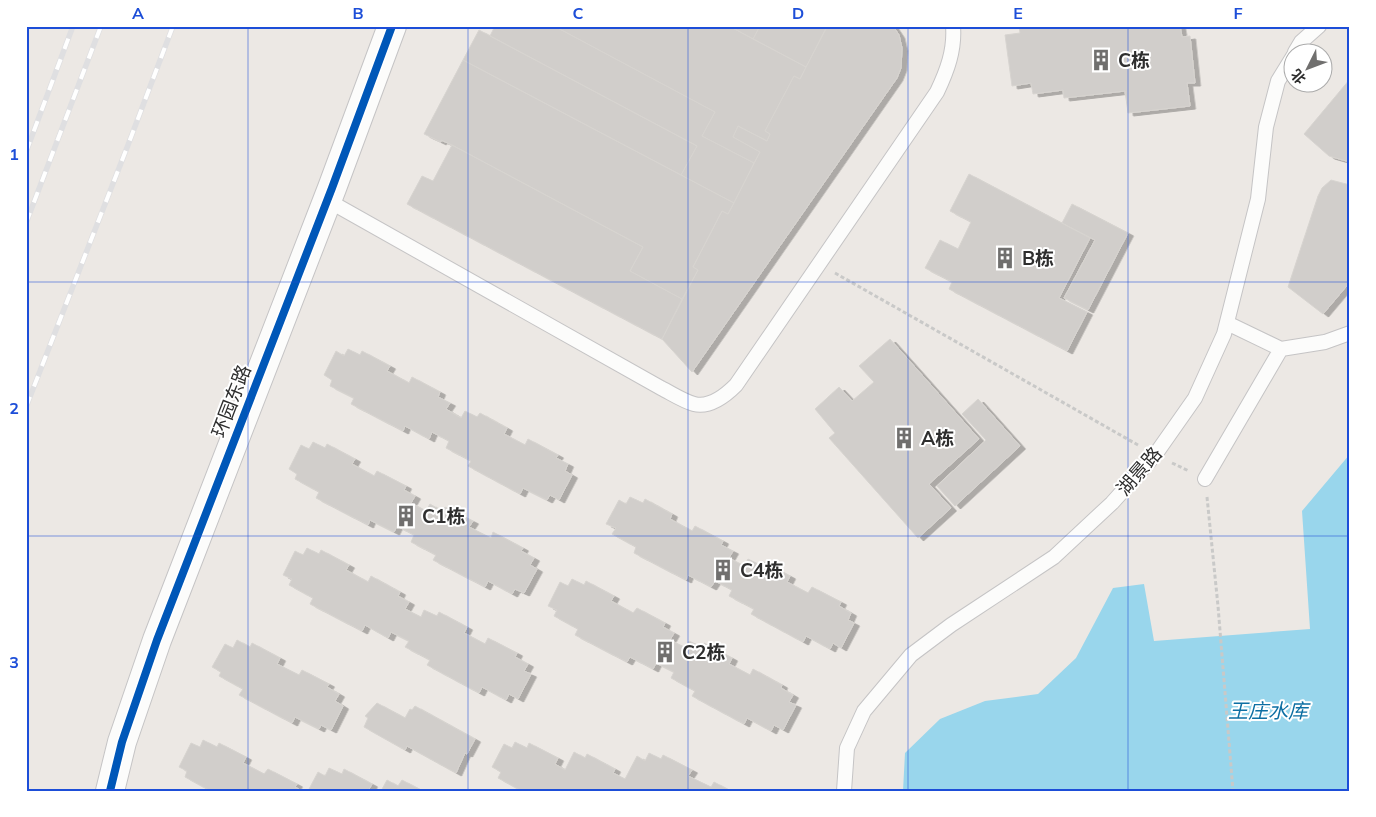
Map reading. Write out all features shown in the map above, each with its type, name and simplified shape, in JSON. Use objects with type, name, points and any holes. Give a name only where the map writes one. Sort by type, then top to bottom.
[{"type":"street","name":"环园东路","points":[[110,791],[122,742],[157,640],[392,26]]},
{"type":"lane","points":[[327,200],[661,388],[694,404],[718,400],[736,385],[937,92],[950,62],[953,46],[953,26]]},
{"type":"lane","name":"湖景路","points":[[1301,42],[1319,26]]},
{"type":"lane","name":"湖景路","points":[[844,791],[847,748],[864,711],[911,655],[951,625],[1054,557],[1112,503],[1155,455],[1195,398],[1224,334],[1227,323],[1258,199],[1266,127],[1278,81],[1284,71]]},
{"type":"lane","points":[[1227,323],[1281,349],[1325,342],[1350,333]]},
{"type":"lane","points":[[1205,479],[1281,349]]},
{"type":"path","points":[[818,264],[853,282],[1155,455],[1205,479],[1218,606],[1232,791]]},
{"type":"water","name":"王庄水库","points":[[1350,454],[1350,791],[903,791],[905,753],[940,719],[985,701],[1038,694],[1076,658],[1113,588],[1144,584],[1154,641],[1310,629],[1302,511]]},
{"type":"building","points":[[495,26],[554,26],[715,112],[702,136],[754,163],[734,203],[681,175],[697,146],[490,36]]},
{"type":"building","points":[[554,26],[729,26],[806,67],[800,79],[794,76],[765,131],[770,134],[767,141],[738,126],[733,137],[760,152],[754,163],[702,136],[715,112]]},
{"type":"building","points":[[729,26],[760,26],[753,39]]},
{"type":"building","points":[[760,26],[822,26],[826,29],[806,67],[753,39]]},
{"type":"building","points":[[827,26],[893,26],[899,35],[902,48],[901,68],[897,78],[692,372],[662,339],[698,270],[693,267],[722,211],[728,214],[760,152],[733,137],[738,126],[767,141],[770,134],[765,131],[794,76],[800,79]]},
{"type":"building","name":"C栋","points":[[1019,26],[1180,26],[1182,37],[1190,36],[1195,83],[1187,83],[1190,106],[1128,113],[1125,91],[1064,98],[1063,90],[1033,94],[1031,83],[1012,86],[1005,35],[1020,33]]},
{"type":"building","points":[[479,30],[697,146],[681,175],[463,60]]},
{"type":"building","points":[[463,60],[734,203],[728,214],[722,211],[693,267],[698,270],[682,299],[630,271],[643,247],[452,145],[424,134]]},
{"type":"building","points":[[1350,79],[1350,162],[1329,156],[1304,134]]},
{"type":"building","points":[[452,145],[643,247],[630,271],[682,299],[662,339],[407,204],[422,176],[433,181]]},
{"type":"building","name":"B栋","points":[[969,174],[1090,238],[1059,298],[1087,312],[1067,351],[949,289],[952,282],[925,268],[940,240],[958,249],[971,222],[950,211]]},
{"type":"building","points":[[1331,180],[1350,185],[1350,282],[1323,314],[1288,287],[1318,196],[1322,188]]},
{"type":"building","points":[[1072,204],[1128,233],[1088,310],[1064,298],[1095,240],[1062,223]]},
{"type":"building","name":"A栋","points":[[890,339],[979,439],[929,484],[951,508],[918,538],[829,438],[835,433],[815,409],[839,387],[852,401],[874,382],[859,366]]},
{"type":"building","points":[[348,349],[360,355],[362,351],[390,366],[387,371],[409,383],[412,377],[440,392],[438,397],[450,403],[446,409],[461,418],[465,411],[477,417],[480,413],[507,428],[504,434],[525,445],[528,439],[558,455],[556,458],[568,464],[565,471],[572,475],[559,500],[550,495],[547,500],[523,488],[520,494],[468,466],[471,461],[446,448],[449,441],[432,432],[429,439],[405,426],[403,431],[351,404],[354,398],[330,386],[332,380],[324,375],[336,351],[344,356]]},
{"type":"building","points":[[978,399],[1020,446],[955,506],[937,486],[986,440],[962,414]]},
{"type":"building","name":"C1栋","points":[[313,442],[325,448],[327,444],[355,459],[352,464],[374,476],[377,471],[406,486],[404,490],[415,496],[411,503],[426,511],[430,504],[442,511],[445,507],[473,521],[469,527],[491,538],[493,532],[523,548],[521,551],[534,558],[530,565],[537,569],[524,593],[515,589],[512,594],[488,581],[485,587],[433,560],[436,555],[411,542],[414,535],[397,526],[394,532],[370,520],[368,525],[316,498],[319,492],[295,479],[297,474],[289,469],[301,445],[309,449]]},
{"type":"building","name":"C4栋","points":[[630,497],[643,503],[645,499],[672,514],[670,519],[692,531],[695,526],[723,541],[721,545],[733,551],[729,558],[744,566],[748,559],[760,565],[762,561],[790,576],[787,582],[808,593],[812,587],[841,602],[839,606],[851,613],[848,620],[854,623],[841,648],[833,643],[830,649],[806,636],[803,642],[751,614],[754,609],[729,596],[732,590],[715,581],[711,587],[688,575],[686,580],[634,553],[636,547],[612,534],[616,528],[606,524],[619,500],[626,504]]},
{"type":"building","points":[[307,548],[319,554],[321,550],[349,565],[346,570],[368,582],[371,576],[400,592],[398,596],[409,602],[405,609],[421,617],[424,610],[437,616],[439,612],[467,627],[464,633],[485,644],[488,638],[517,653],[515,657],[528,664],[524,671],[531,674],[518,699],[509,694],[506,700],[482,687],[479,693],[427,665],[430,660],[405,647],[409,641],[391,632],[388,638],[365,625],[362,631],[310,604],[313,598],[289,585],[292,579],[283,575],[295,551],[303,555]]},
{"type":"building","name":"C2栋","points":[[572,579],[584,585],[586,581],[614,596],[611,601],[633,613],[637,608],[665,623],[663,627],[674,633],[670,640],[686,648],[689,641],[702,647],[704,643],[732,658],[729,664],[750,675],[753,669],[782,685],[781,688],[793,695],[789,702],[796,705],[783,730],[774,725],[771,731],[747,718],[744,724],[692,696],[695,691],[671,678],[674,672],[656,663],[653,669],[630,657],[627,662],[575,635],[578,629],[554,616],[557,610],[548,606],[560,582],[568,586]]},
{"type":"building","points":[[237,640],[250,647],[252,643],[280,658],[277,664],[299,675],[302,670],[329,684],[327,687],[339,694],[335,701],[343,706],[331,730],[321,725],[319,729],[295,717],[292,723],[239,695],[243,689],[219,676],[221,672],[212,667],[225,644],[233,648]]},
{"type":"building","points":[[377,703],[405,718],[410,709],[412,710],[415,706],[475,739],[467,754],[465,753],[456,773],[407,746],[405,750],[364,727],[368,718],[365,716]]},
{"type":"building","points":[[203,740],[217,747],[219,743],[246,757],[243,763],[264,774],[268,769],[297,784],[295,787],[302,791],[209,791],[185,777],[187,771],[179,767],[191,743],[200,747]]},
{"type":"building","points":[[515,742],[527,748],[529,743],[558,758],[555,764],[565,770],[574,752],[585,758],[587,754],[615,769],[613,773],[625,779],[637,756],[645,761],[649,753],[661,759],[663,755],[692,770],[688,776],[711,787],[714,782],[731,791],[635,791],[632,789],[631,791],[522,791],[498,778],[501,772],[492,767],[504,744],[512,748]]},
{"type":"building","points":[[329,768],[342,774],[344,769],[372,784],[368,791],[308,791],[318,772],[325,776]]},
{"type":"building","points":[[387,780],[398,786],[402,780],[423,791],[381,791]]},
{"type":"railway","points":[[26,152],[73,26]]},
{"type":"railway","points":[[26,223],[101,26]]},
{"type":"railway","points":[[26,407],[173,26]]},
{"type":"cycle path","points":[[110,791],[122,742],[157,640],[332,188],[392,26]]},
{"type":"place","name":"C栋","points":[[1101,60]]},
{"type":"place","name":"B栋","points":[[1005,258]]},
{"type":"place","name":"A栋","points":[[904,438]]},
{"type":"place","name":"C1栋","points":[[406,516]]},
{"type":"place","name":"C4栋","points":[[723,570]]},
{"type":"place","name":"C2栋","points":[[665,652]]}]
